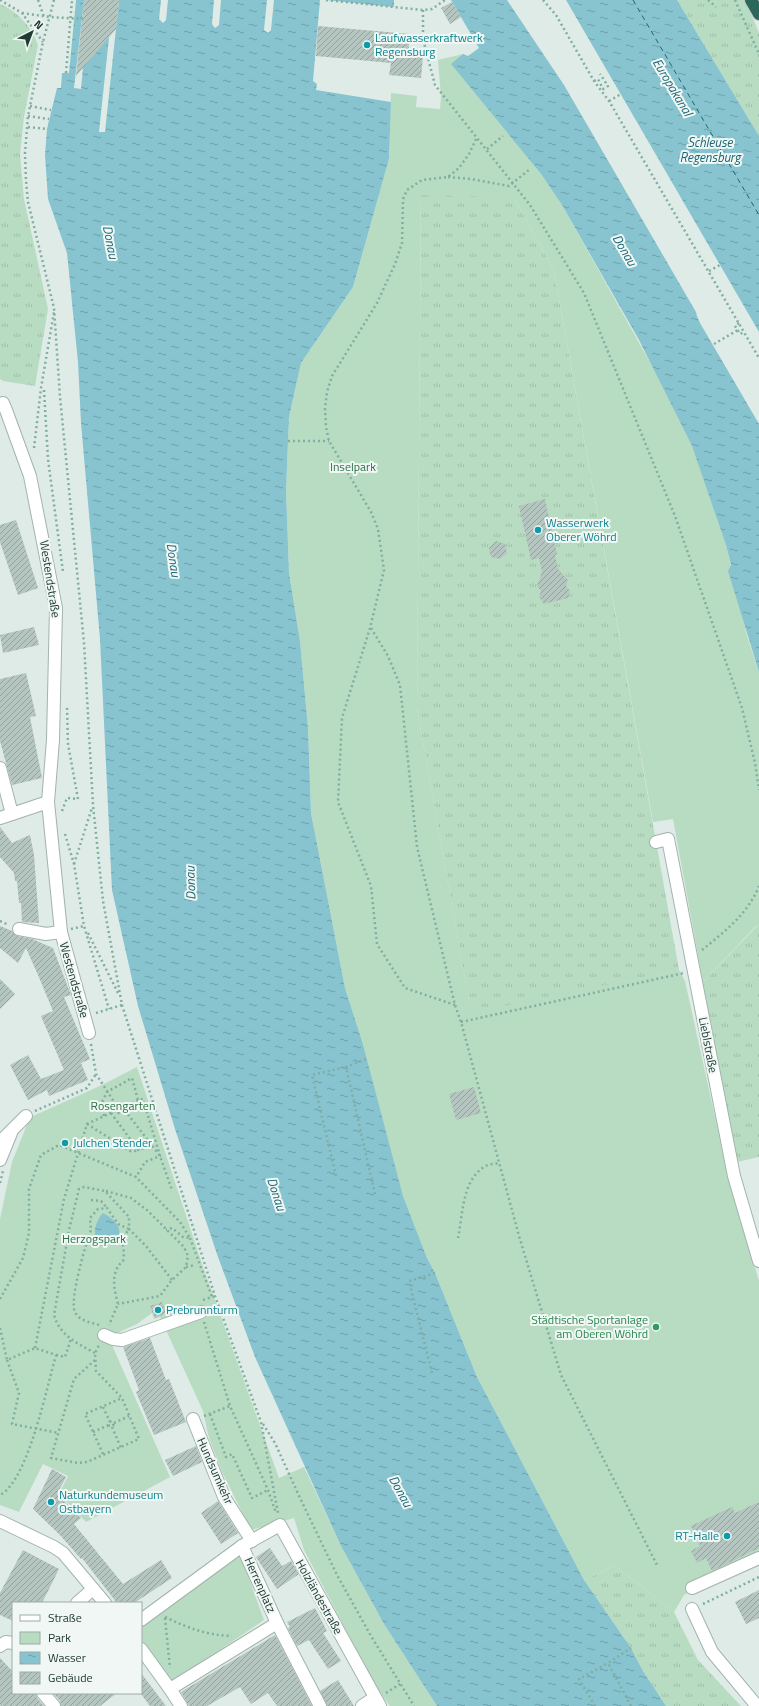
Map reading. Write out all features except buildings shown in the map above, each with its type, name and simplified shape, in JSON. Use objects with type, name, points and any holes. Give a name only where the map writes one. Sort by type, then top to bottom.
[{"type":"highway","points":[[751,0],[759,14]]},
{"type":"street","name":"Westendstraße","points":[[3,407],[30,476],[56,608],[54,726],[48,802],[61,932],[89,1033]]},
{"type":"street","points":[[0,768],[12,814]]},
{"type":"street","points":[[0,818],[48,802]]},
{"type":"street","name":"Lieblstraße","points":[[656,842],[668,839],[734,1176],[759,1261]]},
{"type":"street","points":[[19,929],[46,934],[61,932]]},
{"type":"street","points":[[0,1142],[26,1116]]},
{"type":"street","points":[[0,1160],[12,1129]]},
{"type":"street","points":[[102,1330],[113,1340],[122,1340],[201,1312]]},
{"type":"street","name":"Hundsumkehr","points":[[193,1419],[224,1497],[247,1544]]},
{"type":"street","points":[[0,1521],[54,1547],[63,1553],[104,1602]]},
{"type":"street","points":[[247,1544],[280,1525]]},
{"type":"street","name":"Holzländestraße","points":[[280,1525],[379,1700]]},
{"type":"street","name":"Herrenplatz","points":[[142,1620],[161,1613],[247,1544],[276,1623],[170,1689]]},
{"type":"street","points":[[692,1588],[759,1558]]},
{"type":"street","points":[[78,1602],[93,1589]]},
{"type":"street","points":[[692,1609],[712,1652],[757,1706]]},
{"type":"street","points":[[276,1623],[320,1706]]},
{"type":"street","points":[[0,1646],[6,1642],[12,1643]]},
{"type":"street","points":[[142,1650],[181,1706]]},
{"type":"street","points":[[44,1694],[54,1706]]},
{"type":"street","points":[[362,1706],[379,1700]]},
{"type":"path","points":[[0,0],[22,13],[50,18],[84,19]]},
{"type":"path","points":[[38,0],[44,17]]},
{"type":"path","points":[[54,0],[43,42],[28,116],[25,153],[28,202],[54,308],[60,397],[84,643],[93,805],[103,901],[122,1005],[213,1296]]},
{"type":"path","points":[[66,73],[72,0]]},
{"type":"path","points":[[326,0],[423,10],[432,8],[445,0]]},
{"type":"path","points":[[543,0],[556,15],[594,81],[609,101],[759,358]]},
{"type":"path","points":[[708,0],[716,7]]},
{"type":"path","points":[[735,0],[759,54]]},
{"type":"path","points":[[423,10],[423,39],[435,85],[514,182],[530,204],[584,293],[676,516],[742,708],[755,763],[759,790]]},
{"type":"path","points":[[22,13],[43,42]]},
{"type":"path","points":[[594,81],[598,79],[604,89],[608,86],[600,74]]},
{"type":"path","points":[[609,101],[620,94]]},
{"type":"path","points":[[30,106],[51,110]]},
{"type":"path","points":[[28,116],[49,119]]},
{"type":"path","points":[[28,127],[47,129]]},
{"type":"path","points":[[487,149],[503,136]]},
{"type":"path","points":[[448,177],[459,168],[469,154],[477,137]]},
{"type":"path","points":[[455,1005],[405,988],[377,944],[371,886],[338,802],[342,718],[370,628],[384,570],[378,530],[371,512],[330,441],[326,427],[325,409],[327,392],[332,376],[377,303],[395,264],[402,243],[403,199],[407,190],[422,180],[448,177],[471,179],[509,186],[530,168]]},
{"type":"path","points":[[709,271],[720,265]]},
{"type":"path","points":[[33,454],[41,388],[54,308]]},
{"type":"path","points":[[739,323],[735,326],[740,334],[744,332]]},
{"type":"path","points":[[714,344],[738,330]]},
{"type":"path","points":[[288,441],[330,441]]},
{"type":"path","points":[[370,628],[388,656],[400,685],[417,847],[455,1005],[461,1022],[519,1236],[561,1374],[657,1566]]},
{"type":"path","points":[[74,864],[93,805]]},
{"type":"path","points":[[63,828],[74,864],[84,926],[110,1009],[122,1005]]},
{"type":"path","points":[[461,1022],[693,965],[746,909],[759,886]]},
{"type":"path","points":[[84,926],[120,996]]},
{"type":"path","name":"Westendstraße","points":[[89,1033],[96,1074]]},
{"type":"path","points":[[336,1176],[312,1075],[346,1067],[366,1060]]},
{"type":"path","points":[[346,1067],[375,1194]]},
{"type":"path","points":[[26,1116],[42,1106],[87,1088],[96,1074],[120,1113],[124,1110],[123,1108]]},
{"type":"path","points":[[104,1116],[101,1104],[107,1092],[132,1078],[138,1100]]},
{"type":"path","points":[[35,1348],[64,1199],[87,1124],[143,1099],[172,1190]]},
{"type":"path","points":[[123,1108],[160,1156]]},
{"type":"path","points":[[111,1113],[139,1151]]},
{"type":"path","points":[[87,1124],[130,1151],[139,1151],[150,1143]]},
{"type":"path","points":[[0,1299],[23,1258],[29,1233],[29,1189],[41,1155],[59,1145],[136,1177],[180,1222],[190,1238],[261,1422],[280,1525]]},
{"type":"path","points":[[136,1177],[145,1162],[160,1156]]},
{"type":"path","points":[[458,1238],[467,1189],[475,1175],[485,1166],[499,1162]]},
{"type":"path","points":[[95,1360],[74,1379],[51,1458],[78,1463],[87,1462],[103,1454],[121,1448],[138,1439],[122,1398],[96,1371],[95,1353],[71,1339],[57,1326],[54,1315],[79,1189],[84,1187],[130,1198],[148,1211],[184,1247],[188,1256],[186,1267]]},
{"type":"path","points":[[105,1191],[129,1217],[129,1229],[122,1239],[124,1261],[117,1266],[115,1274],[114,1288],[118,1304],[160,1296],[172,1280],[186,1267],[196,1265]]},
{"type":"path","points":[[91,1200],[101,1201],[118,1224],[129,1229],[146,1246],[172,1280]]},
{"type":"path","points":[[102,1330],[80,1319],[74,1311],[74,1296],[91,1230],[90,1218],[98,1209],[107,1208]]},
{"type":"path","points":[[166,1230],[172,1228],[183,1237],[190,1238]]},
{"type":"path","points":[[432,1373],[409,1281],[435,1273]]},
{"type":"path","points":[[213,1296],[198,1302],[230,1406],[268,1490],[280,1525]]},
{"type":"path","points":[[0,1328],[7,1360],[18,1393],[12,1424],[59,1433]]},
{"type":"path","points":[[7,1360],[35,1348],[65,1357],[71,1339]]},
{"type":"path","points":[[0,1495],[19,1474],[36,1428],[56,1355]]},
{"type":"path","points":[[103,1454],[85,1414],[122,1398]]},
{"type":"path","points":[[193,1419],[230,1406]]},
{"type":"path","points":[[93,1432],[109,1425],[110,1422],[103,1407]]},
{"type":"path","points":[[210,1414],[226,1457],[232,1454],[252,1498],[268,1490]]},
{"type":"path","points":[[112,1427],[114,1423],[129,1416]]},
{"type":"path","points":[[110,1422],[114,1423]]},
{"type":"path","points":[[261,1422],[275,1443],[337,1575],[370,1636],[414,1706]]},
{"type":"path","points":[[109,1425],[112,1427],[121,1448]]},
{"type":"path","points":[[692,1609],[759,1577]]},
{"type":"path","points":[[161,1613],[189,1629],[213,1635],[242,1636],[246,1642]]},
{"type":"path","points":[[161,1613],[170,1668],[166,1675],[162,1677]]},
{"type":"path","points":[[595,1706],[580,1679],[631,1648]]},
{"type":"path","points":[[608,1663],[631,1706]]},
{"type":"path","points":[[379,1700],[400,1684]]},
{"type":"green space","points":[[677,0],[744,0],[747,4],[759,33],[759,136]]},
{"type":"green space","points":[[0,4],[18,15],[23,20],[32,32],[38,45],[24,117],[20,154],[24,199],[48,309],[35,386],[3,381],[0,379]]},
{"type":"green space","name":"Inselpark","points":[[463,54],[452,65],[541,174],[562,205],[656,373],[692,446],[726,545],[747,636],[759,672],[759,925],[756,926],[703,982],[673,819],[653,822],[554,271],[514,197],[421,195],[417,708],[471,1013],[679,970],[685,981],[729,1180],[759,1281],[759,1560],[684,1595],[674,1612],[615,1566],[584,1580],[477,1377],[435,1273],[427,1258],[403,1196],[387,1148],[362,1041],[345,988],[311,813],[308,728],[300,641],[289,573],[286,491],[289,417],[301,363],[353,287],[389,159],[391,93],[417,96],[416,107],[440,109],[441,97],[438,60]]},
{"type":"green space","points":[[421,194],[514,197],[554,271],[679,970],[471,1014],[417,708]]},
{"type":"green space","points":[[759,925],[759,1157],[737,1162],[703,982]]},
{"type":"green space","name":"Herzogspark","points":[[137,1067],[204,1270],[279,1478],[304,1467],[341,1546],[384,1624],[437,1706],[390,1706],[376,1687],[304,1550],[294,1518],[251,1530],[222,1472],[209,1438],[203,1411],[160,1317],[154,1319],[152,1313],[137,1324],[115,1334],[112,1345],[170,1477],[86,1522],[59,1494],[68,1476],[43,1464],[19,1512],[0,1505],[0,1219],[12,1162],[28,1122],[33,1116],[102,1085]]},
{"type":"green space","points":[[240,1554],[264,1620],[171,1683],[142,1641],[142,1625]]},
{"type":"green space","points":[[615,1566],[674,1612],[698,1660],[741,1706],[666,1706],[643,1671],[631,1648],[584,1580]]},
{"type":"water","name":"Donau","points":[[76,0],[84,0],[74,88],[81,89],[83,67],[113,0],[99,132],[105,132],[119,0],[161,0],[159,19],[163,23],[166,20],[168,0],[214,0],[212,24],[215,28],[219,25],[221,0],[267,0],[264,30],[268,33],[271,30],[274,0],[320,0],[313,81],[317,84],[316,90],[391,102],[389,159],[353,287],[301,363],[289,417],[286,491],[289,573],[300,641],[308,728],[311,813],[345,988],[362,1041],[403,1196],[427,1258],[435,1273],[477,1377],[584,1580],[631,1648],[643,1671],[666,1706],[437,1706],[384,1624],[341,1546],[255,1357],[218,1257],[175,1129],[138,1006],[112,890],[100,639],[81,423],[78,362],[67,253],[48,199],[45,155],[47,129],[57,88],[61,88],[62,73],[69,73]]},
{"type":"water","points":[[326,0],[394,0],[394,7]]},
{"type":"water","name":"Donau","points":[[451,0],[507,0],[564,85],[696,312],[700,323],[759,424],[759,672],[728,571],[731,565],[726,545],[692,446],[639,340],[562,205],[541,174],[451,64],[463,54],[468,56],[479,48]]},
{"type":"water","name":"Schleuse Regensburg","points":[[566,0],[677,0],[759,136],[759,332]]},
{"type":"water","points":[[103,1213],[118,1226],[119,1237],[114,1242],[100,1246],[97,1242],[95,1229],[98,1220]]},
{"type":"ferry route","points":[[633,0],[759,215]]},
{"type":"place","name":"Laufwasserkraftwerk Regensburg","points":[[367,45]]},
{"type":"place","name":"Wasserwerk Oberer Wöhrd","points":[[538,530]]},
{"type":"place","name":"Julchen Stender","points":[[65,1143]]},
{"type":"place","name":"Prebrunnturm","points":[[158,1310]]},
{"type":"place","name":"Städtische Sportanlage am Oberen Wöhrd","points":[[656,1327]]},
{"type":"place","name":"Naturkundemuseum Ostbayern","points":[[51,1502]]},
{"type":"place","name":"RT-Halle","points":[[727,1536]]},
{"type":"water label","name":"Europakanal","points":[[673,87]]},
{"type":"park label","name":"Rosengarten","points":[[123,1106]]}]
